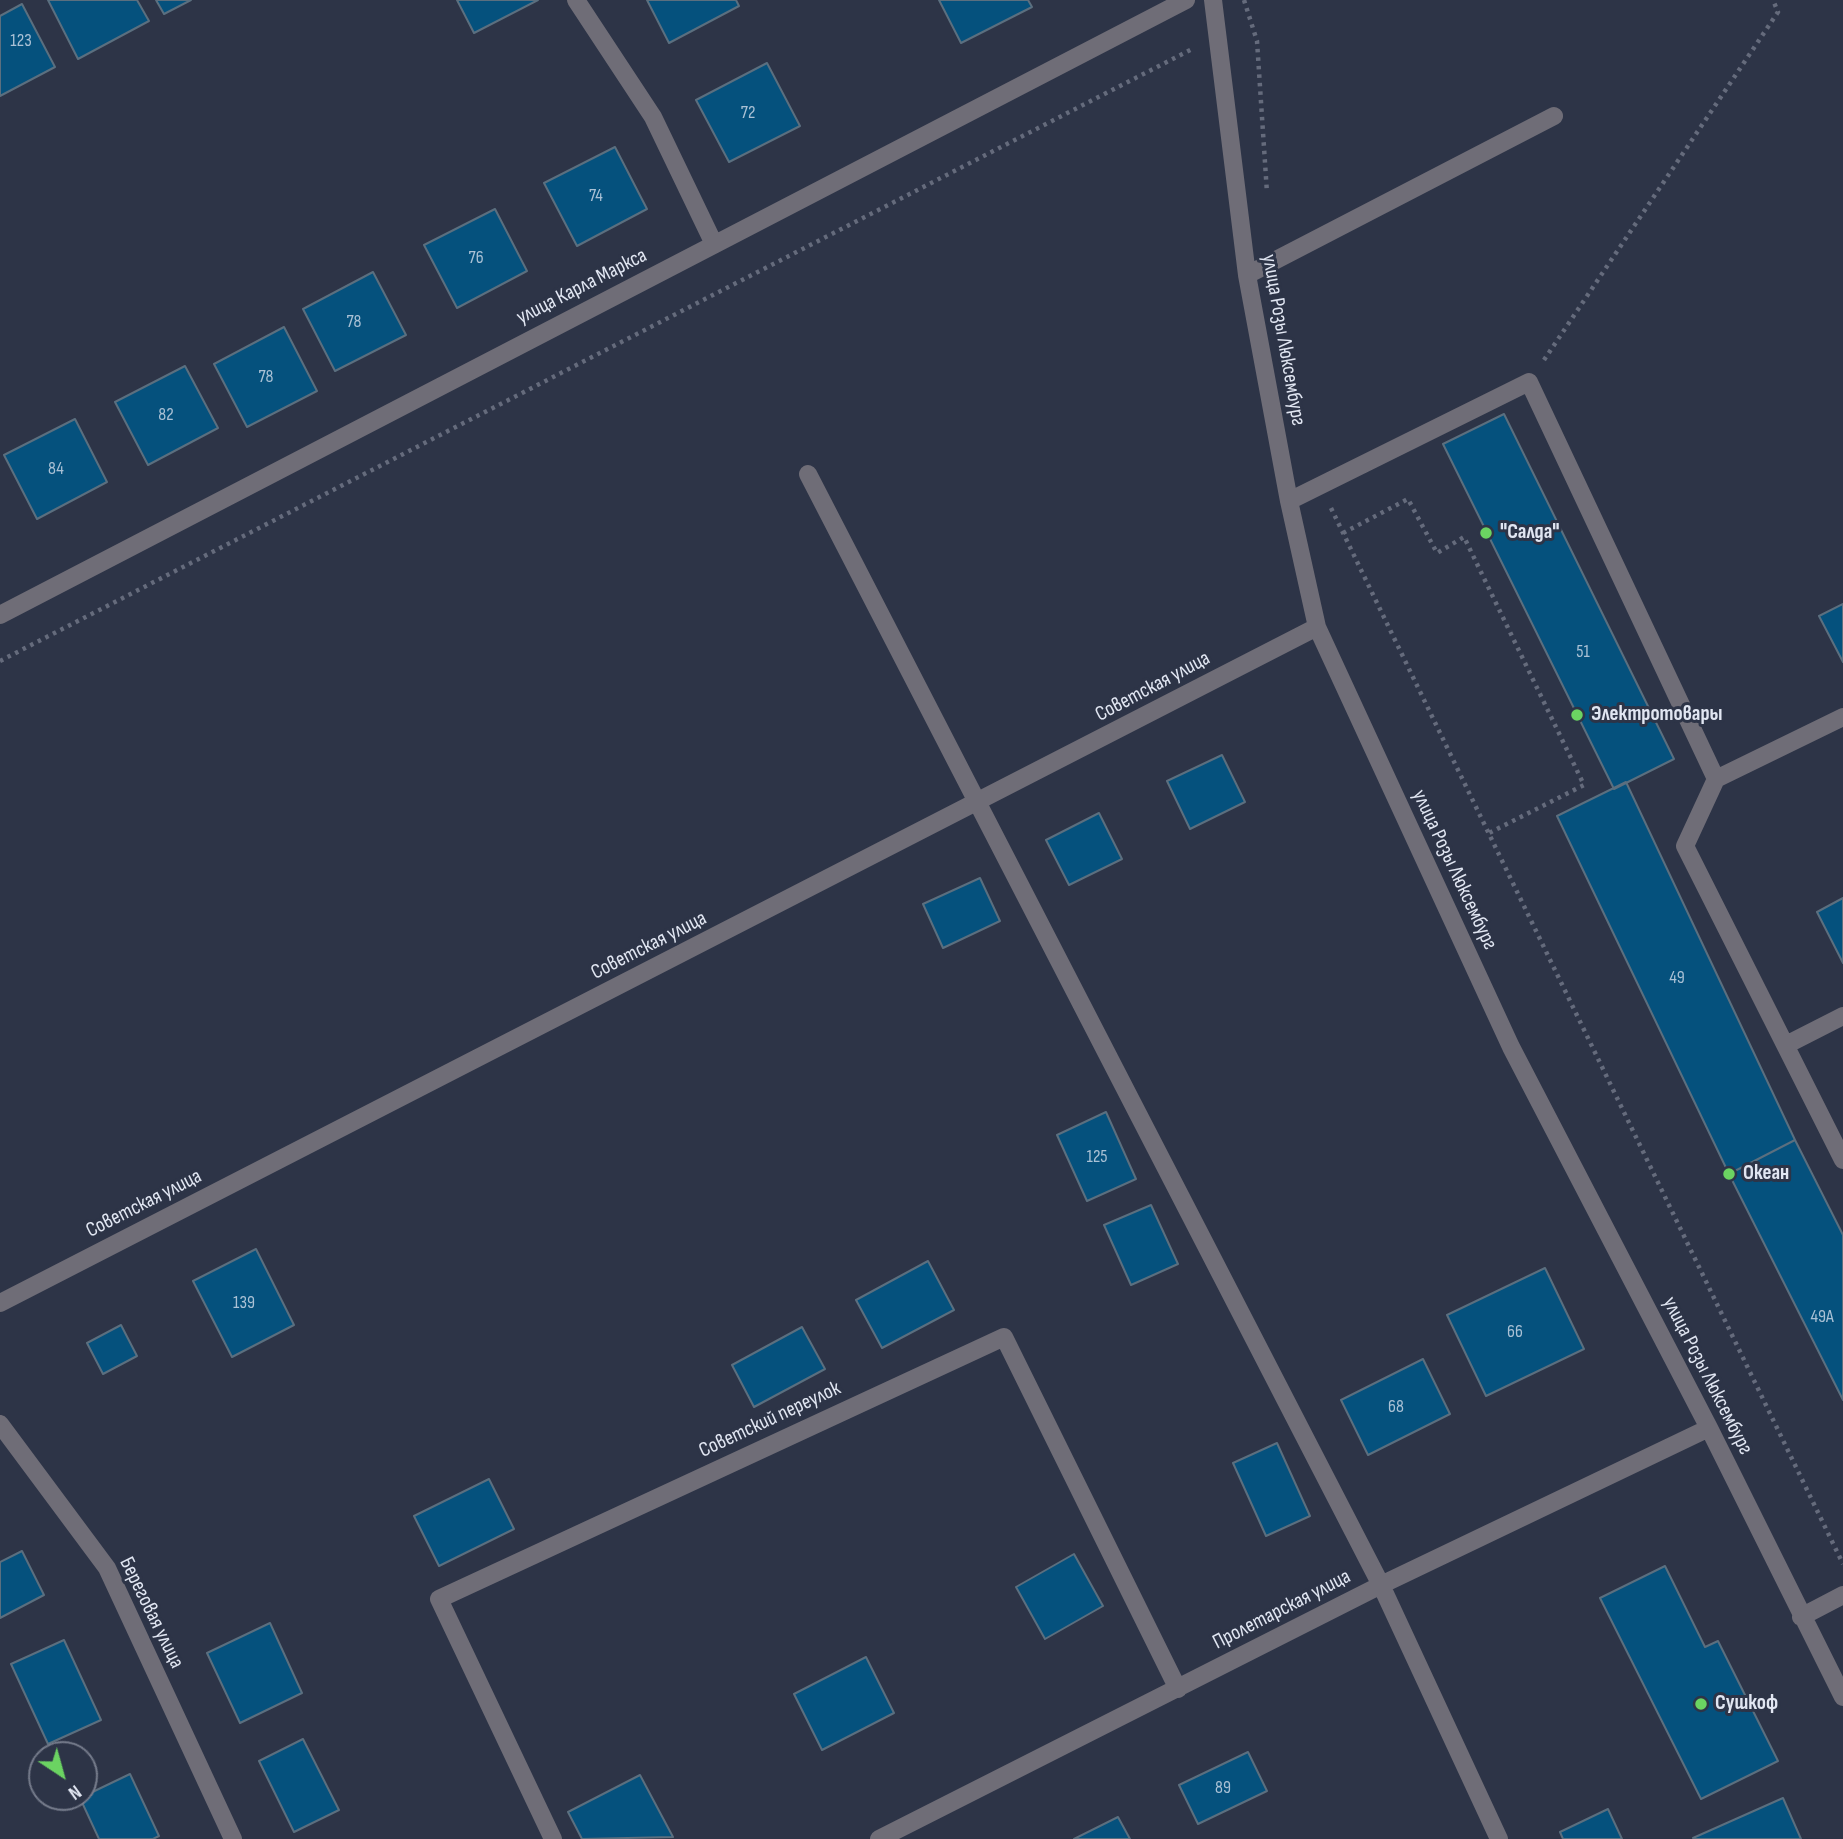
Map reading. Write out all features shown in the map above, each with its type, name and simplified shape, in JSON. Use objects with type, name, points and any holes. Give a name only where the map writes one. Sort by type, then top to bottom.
[{"type":"street","points":[[576,0],[653,117],[714,244]]},
{"type":"street","name":"улица Карла Маркса","points":[[0,615],[1186,0]]},
{"type":"street","name":"улица Розы Люксембург","points":[[1213,0],[1247,275],[1289,501],[1318,627],[1511,1047],[1709,1428],[1843,1697]]},
{"type":"street","points":[[1247,275],[1554,116]]},
{"type":"street","points":[[1289,501],[1529,382],[1716,779]]},
{"type":"street","points":[[808,474],[1381,1585],[1499,1839]]},
{"type":"street","name":"Советская улица","points":[[0,1304],[980,803],[1318,627]]},
{"type":"street","points":[[1843,717],[1716,779],[1685,846],[1843,1160]]},
{"type":"street","points":[[1786,1045],[1843,1016]]},
{"type":"street","name":"Советский переулок","points":[[553,1839],[439,1599],[1004,1336],[1178,1689]]},
{"type":"street","name":"Береговая улица","points":[[0,1424],[107,1568],[233,1839]]},
{"type":"street","name":"Пролетарская улица","points":[[879,1839],[1381,1585],[1709,1428]]},
{"type":"street","points":[[1801,1617],[1843,1595]]},
{"type":"path","points":[[1529,382],[1778,12],[1773,0]]},
{"type":"path","points":[[0,661],[1173,56],[1220,42],[1257,41]]},
{"type":"path","points":[[1320,486],[1843,1564]]},
{"type":"path","points":[[1343,533],[1408,499],[1437,553],[1464,537],[1470,549],[1584,785],[1489,833]]},
{"type":"building","points":[[48,0],[137,0],[149,21],[78,59]]},
{"type":"building","points":[[156,0],[191,0],[164,14]]},
{"type":"building","points":[[457,0],[538,0],[474,33]]},
{"type":"building","points":[[647,0],[736,0],[739,6],[669,43]]},
{"type":"building","points":[[939,0],[1028,0],[1032,7],[961,43]]},
{"type":"building","points":[[22,4],[55,67],[0,96],[0,16]]},
{"type":"building","points":[[767,63],[800,126],[729,162],[696,100]]},
{"type":"building","points":[[615,147],[647,209],[577,246],[544,183]]},
{"type":"building","points":[[495,209],[527,271],[457,308],[424,245]]},
{"type":"building","points":[[373,272],[406,335],[335,371],[303,309]]},
{"type":"building","points":[[284,327],[317,391],[247,427],[214,364]]},
{"type":"building","points":[[185,366],[218,428],[148,465],[115,402]]},
{"type":"building","points":[[1504,414],[1674,759],[1614,789],[1443,444]]},
{"type":"building","points":[[75,419],[107,482],[37,519],[4,455]]},
{"type":"building","points":[[1843,604],[1843,662],[1819,616]]},
{"type":"building","points":[[1222,755],[1245,802],[1190,829],[1167,781]]},
{"type":"building","points":[[1626,782],[1795,1140],[1729,1174],[1557,816]]},
{"type":"building","points":[[1099,813],[1122,859],[1069,885],[1046,840]]},
{"type":"building","points":[[980,878],[1000,921],[943,948],[923,904]]},
{"type":"building","points":[[1843,898],[1843,963],[1817,912]]},
{"type":"building","points":[[1106,1112],[1136,1179],[1087,1201],[1057,1135]]},
{"type":"building","points":[[1795,1140],[1843,1235],[1843,1400],[1729,1174]]},
{"type":"building","points":[[1151,1205],[1178,1264],[1131,1285],[1104,1225]]},
{"type":"building","points":[[256,1249],[294,1325],[232,1357],[193,1281]]},
{"type":"building","points":[[928,1261],[954,1310],[882,1348],[856,1300]]},
{"type":"building","points":[[1545,1268],[1584,1349],[1486,1396],[1447,1315]]},
{"type":"building","points":[[121,1325],[137,1356],[103,1374],[87,1343]]},
{"type":"building","points":[[802,1327],[825,1369],[754,1407],[732,1365]]},
{"type":"building","points":[[1423,1359],[1450,1414],[1368,1455],[1341,1400]]},
{"type":"building","points":[[1277,1443],[1310,1516],[1266,1536],[1233,1463]]},
{"type":"building","points":[[489,1479],[514,1529],[439,1566],[414,1516]]},
{"type":"building","points":[[22,1551],[44,1595],[0,1618],[0,1562]]},
{"type":"building","points":[[1074,1554],[1103,1606],[1045,1639],[1016,1587]]},
{"type":"building","name":"Сушкоф","points":[[1665,1566],[1705,1647],[1718,1641],[1778,1761],[1701,1799],[1600,1598]]},
{"type":"building","points":[[270,1623],[302,1693],[240,1723],[207,1653]]},
{"type":"building","points":[[64,1640],[101,1720],[55,1741],[47,1741],[11,1664]]},
{"type":"building","points":[[866,1657],[894,1713],[822,1750],[794,1694]]},
{"type":"building","points":[[303,1739],[339,1810],[294,1832],[259,1761]]},
{"type":"building","points":[[1248,1752],[1267,1791],[1198,1824],[1179,1785]]},
{"type":"building","points":[[130,1774],[159,1836],[153,1839],[99,1839],[86,1811],[98,1811],[98,1789]]},
{"type":"building","points":[[640,1775],[673,1837],[582,1839],[568,1812]]},
{"type":"building","points":[[1783,1798],[1801,1839],[1693,1838]]},
{"type":"building","points":[[1608,1809],[1622,1839],[1563,1839],[1560,1832]]},
{"type":"building","points":[[1118,1817],[1130,1839],[1074,1839]]},
{"type":"place","name":"\"Салда\"","points":[[1486,533]]},
{"type":"place","name":"Электротовары","points":[[1577,715]]},
{"type":"place","name":"Океан","points":[[1729,1174]]},
{"type":"place","name":"Сушкоф","points":[[1701,1704]]}]
